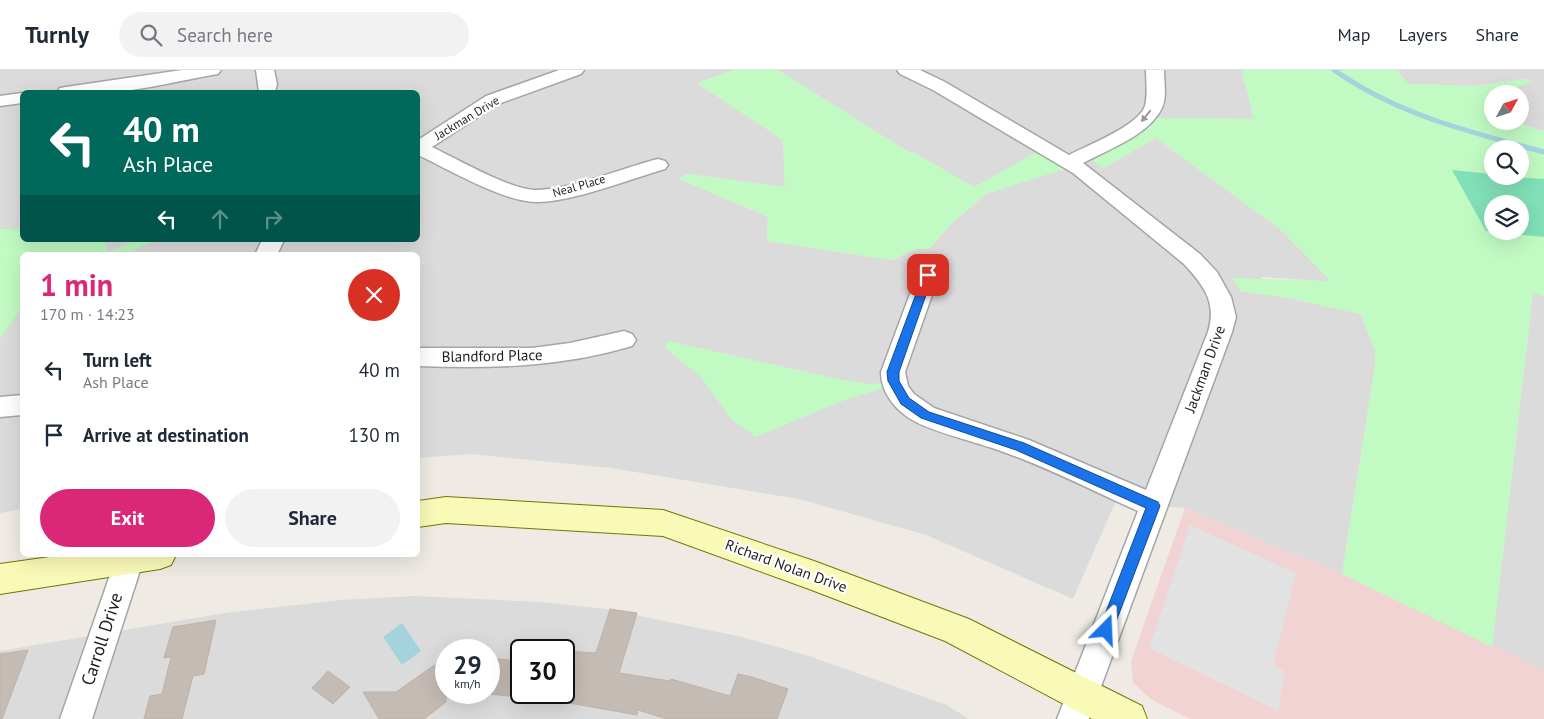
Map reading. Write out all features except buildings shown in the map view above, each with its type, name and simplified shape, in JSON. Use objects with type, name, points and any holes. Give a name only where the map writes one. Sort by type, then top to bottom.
[{"type":"main road","name":"Richard Nolan Drive","points":[[420,514],[446,510],[663,522],[958,630],[1078,707],[1129,719]]},
{"type":"main road","points":[[0,579],[130,557]]},
{"type":"street","points":[[82,90],[212,70]]},
{"type":"street","points":[[265,70],[267,90]]},
{"type":"street","name":"Jackman Drive","points":[[420,147],[492,100],[575,70]]},
{"type":"street","name":"Jackman Drive","points":[[906,70],[939,86],[1070,162],[1098,182],[1192,259],[1209,277],[1220,297],[1223,307],[1224,316],[1220,332],[1078,707]]},
{"type":"street","points":[[1070,162],[1137,126],[1147,118],[1154,101],[1155,70]]},
{"type":"street","points":[[0,101],[20,98]]},
{"type":"street","name":"Neal Place","points":[[420,149],[506,189],[534,196],[565,192],[658,165]]},
{"type":"street","points":[[928,275],[893,372],[893,381],[905,401],[925,415],[1020,447],[1154,506]]},
{"type":"street","name":"Blandford Place","points":[[420,357],[532,357],[570,352],[624,340]]},
{"type":"street","points":[[0,407],[20,405]]},
{"type":"street","name":"Carroll Drive","points":[[76,719],[130,557]]},
{"type":"shaded area","points":[[0,70],[735,70],[697,83],[783,140],[785,187],[687,174],[680,179],[768,217],[767,241],[892,260],[915,249],[929,249],[952,223],[986,194],[1064,168],[1037,152],[974,188],[913,152],[910,153],[778,70],[1242,70],[1244,81],[1251,96],[1254,119],[1158,118],[1140,133],[1098,156],[1103,168],[1156,138],[1280,229],[1332,282],[1263,277],[1241,291],[1289,298],[1361,314],[1375,351],[1375,366],[1342,574],[1185,508],[1115,503],[1073,599],[926,535],[799,499],[611,468],[471,454],[420,458],[420,252],[20,252],[20,509],[0,513]]},
{"type":"shaded area","points":[[1397,70],[1544,70],[1544,131],[1529,126],[1529,85],[1519,85],[1526,79],[1476,86],[1408,84]]},
{"type":"shaded area","points":[[1533,292],[1544,296],[1544,670],[1492,647]]},
{"type":"shaded area","points":[[1185,508],[1342,574],[1544,670],[1544,719],[1190,719],[1152,700],[1133,683],[1131,661]]},
{"type":"shaded area","points":[[1190,525],[1296,573],[1273,665],[1285,671],[1278,711],[1149,648]]},
{"type":"shaded area","points":[[415,596],[541,602],[606,609],[742,637],[809,656],[947,705],[969,719],[0,719],[0,651],[225,613],[341,600]]},
{"type":"green space","points":[[735,70],[778,70],[910,153],[913,152],[974,187],[1037,152],[1065,169],[986,194],[952,223],[929,249],[915,249],[892,260],[767,241],[768,217],[679,179],[687,174],[785,187],[783,140],[697,83]]},
{"type":"green space","points":[[1242,70],[1397,70],[1408,84],[1476,86],[1526,79],[1532,82],[1524,85],[1484,85],[1484,130],[1529,130],[1529,126],[1544,131],[1544,296],[1533,292],[1492,647],[1342,574],[1375,366],[1375,351],[1361,314],[1289,298],[1241,291],[1232,278],[1331,281],[1280,229],[1156,138],[1103,168],[1093,161],[1140,133],[1158,118],[1253,119]]},
{"type":"green space","points":[[1452,170],[1484,173],[1484,185],[1529,185],[1529,178],[1544,179],[1544,237],[1529,235],[1529,195],[1484,195],[1484,227]]},
{"type":"green space","points":[[0,229],[20,229],[20,242],[105,242],[108,252],[20,252],[20,310],[0,339]]},
{"type":"green space","points":[[132,242],[152,242],[130,252],[108,252]]},
{"type":"green space","points":[[668,341],[843,380],[871,384],[882,383],[883,388],[842,401],[756,437],[731,419],[701,377],[665,348]]},
{"type":"water","points":[[402,623],[421,651],[402,665],[383,637]]},
{"type":"waterway","points":[[1334,70],[1358,86],[1409,110],[1462,129],[1544,152]]},
{"type":"route","points":[[928,275],[893,372],[893,381],[905,401],[925,415],[968,428],[1051,459],[1154,506],[1106,630]]}]
